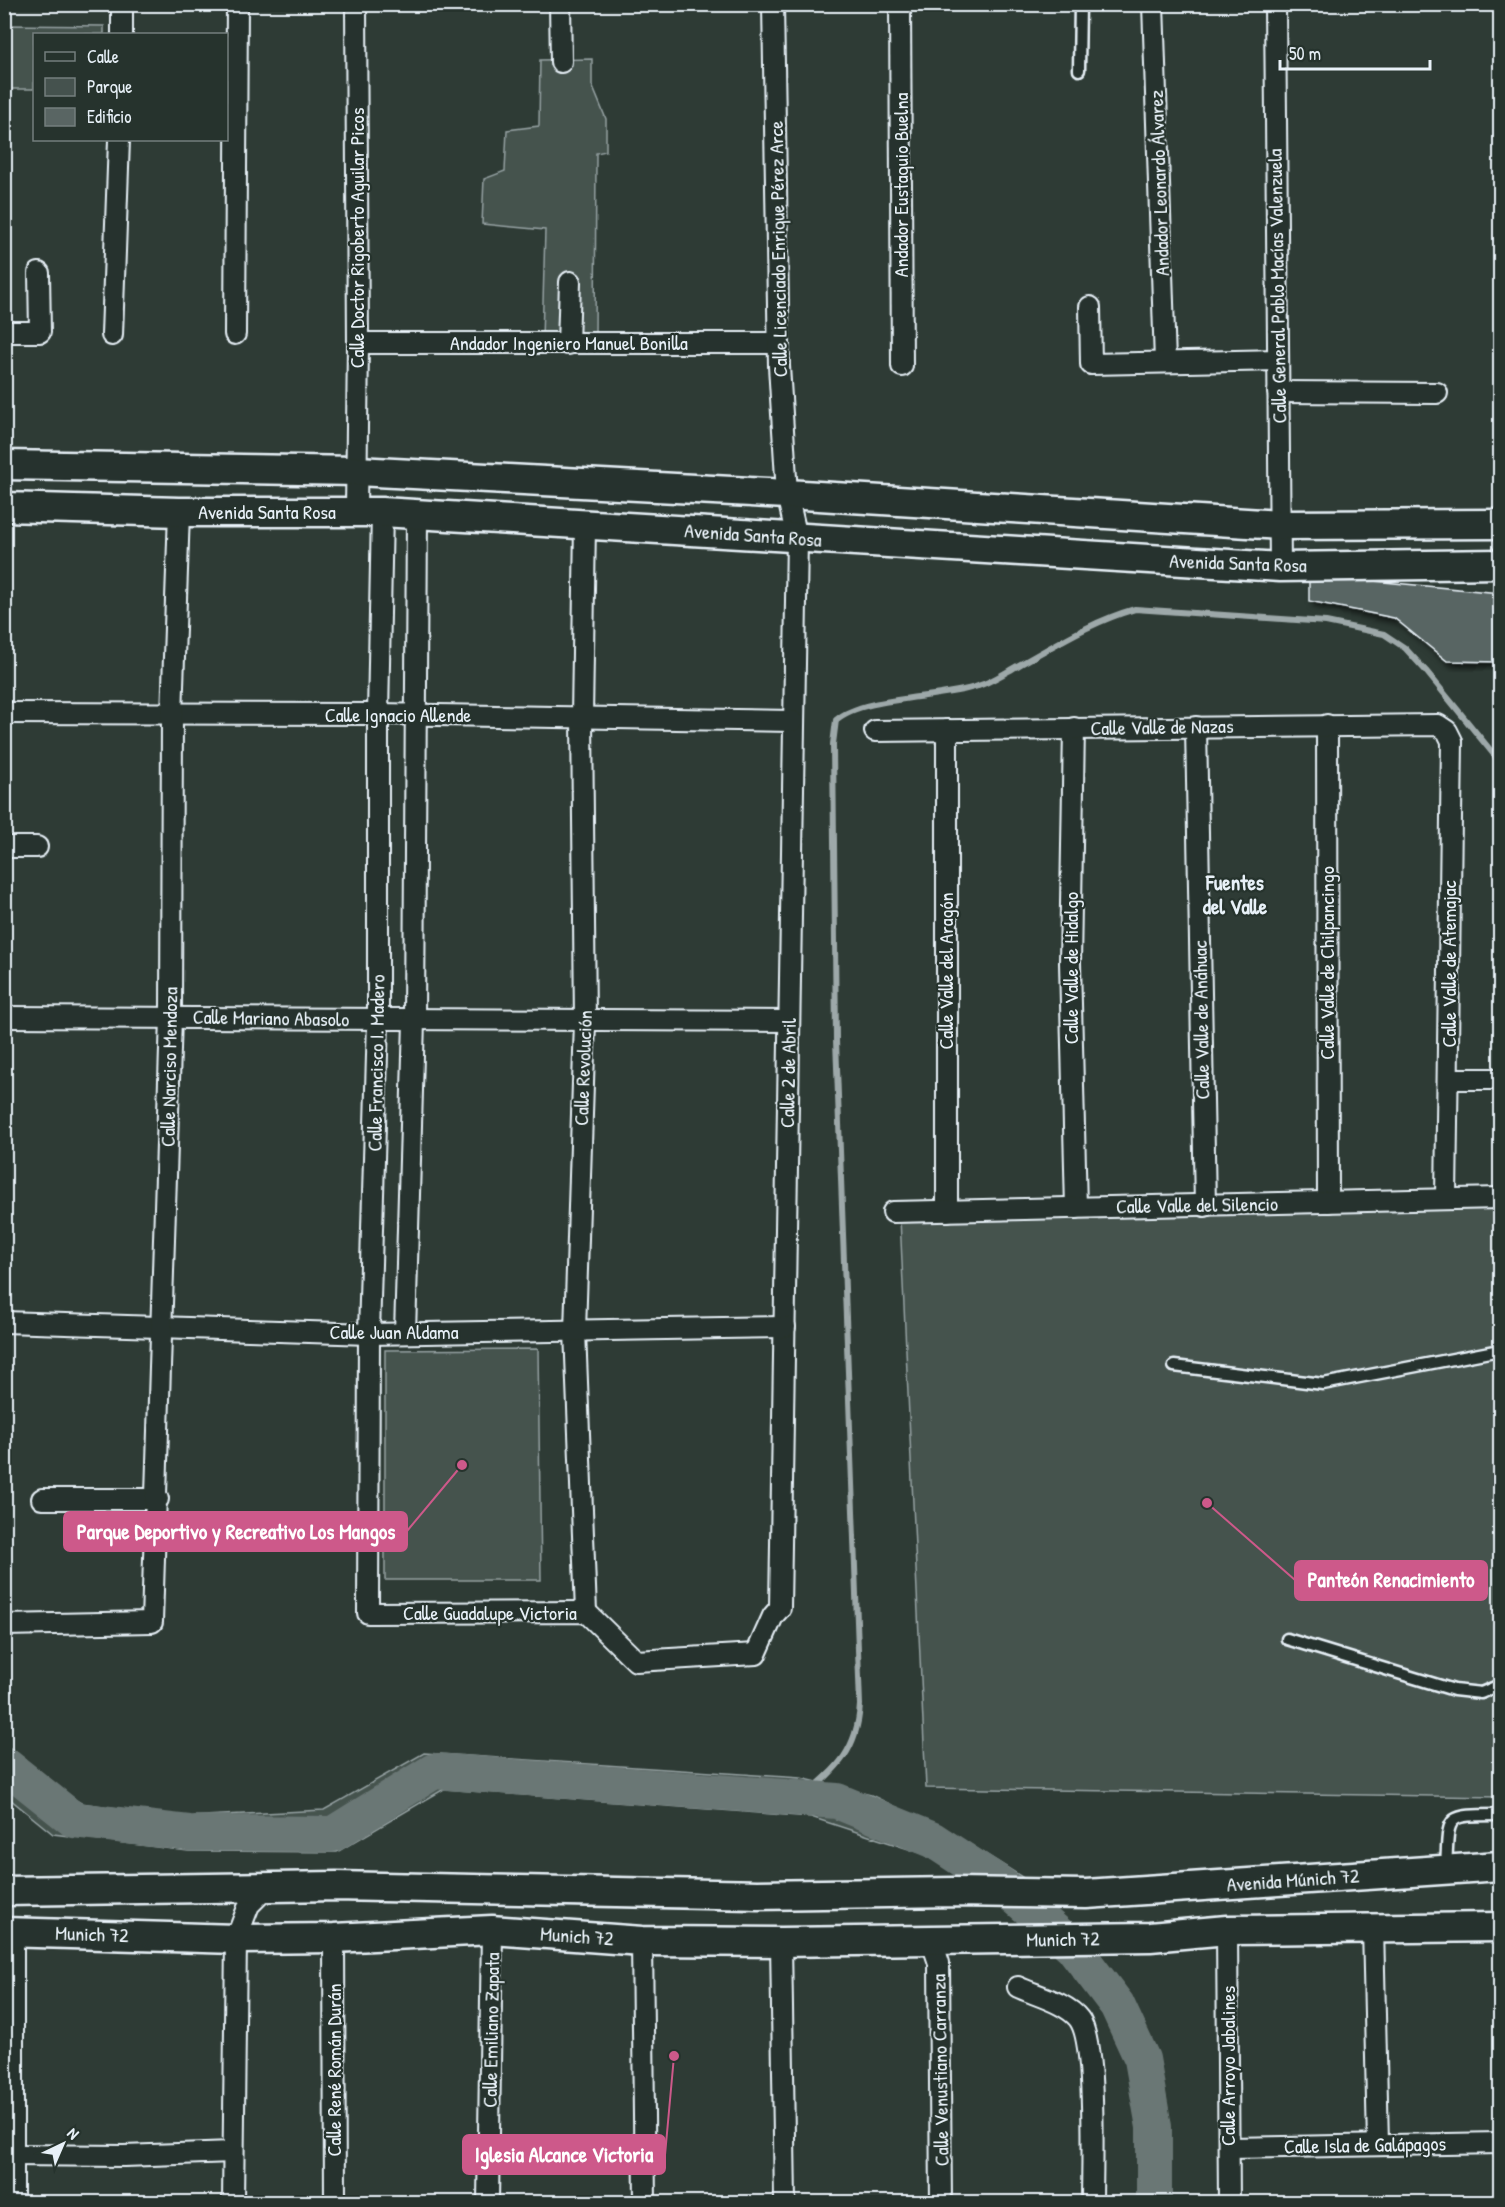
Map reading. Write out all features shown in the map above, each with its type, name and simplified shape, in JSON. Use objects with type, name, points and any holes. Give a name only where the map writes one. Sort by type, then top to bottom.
[{"type":"main road","name":"Avenida Santa Rosa","points":[[4,465],[357,471],[787,494],[1280,525],[1500,524]]},
{"type":"main road","name":"Avenida Santa Rosa","points":[[4,507],[179,512],[417,514],[1280,567],[1500,564]]},
{"type":"main road","name":"Avenida Múnich 72","points":[[267,1887],[757,1895],[954,1892],[1086,1894],[1500,1866]]},
{"type":"main road","points":[[4,1891],[267,1887]]},
{"type":"main road","points":[[1227,1930],[1500,1927]]},
{"type":"main road","name":"Munich 72","points":[[9,1932],[236,1938],[334,1938],[492,1930],[642,1941],[781,1942],[1150,1937],[1227,1930]]},
{"type":"street","points":[[122,4],[122,33]]},
{"type":"street","points":[[235,334],[237,4]]},
{"type":"street","name":"Calle Doctor Rigoberto Aguilar Picos","points":[[356,4],[357,471],[369,512]]},
{"type":"street","points":[[560,4],[561,62]]},
{"type":"street","name":"Calle Licenciado Enrique Pérez Arce","points":[[773,4],[779,343],[787,494],[796,538]]},
{"type":"street","name":"Andador Eustaquio Buelna","points":[[900,4],[902,366]]},
{"type":"street","name":"Andador Leonardo Álvarez","points":[[1153,4],[1165,362]]},
{"type":"street","name":"Calle General Pablo Macías Valenzuela","points":[[1275,4],[1280,567]]},
{"type":"street","points":[[112,335],[119,141]]},
{"type":"street","points":[[4,332],[40,332],[39,273]]},
{"type":"street","points":[[568,344],[570,282]]},
{"type":"street","points":[[1090,307],[1091,364],[1277,360]]},
{"type":"street","name":"Andador Ingeniero Manuel Bonilla","points":[[358,343],[779,343]]},
{"type":"street","points":[[1278,392],[1437,393]]},
{"type":"street","name":"Calle Narciso Mendoza","points":[[4,1625],[152,1622],[158,1499],[171,1017],[172,715],[179,512]]},
{"type":"street","name":"Calle Francisco I. Madero","points":[[368,1613],[369,1334],[378,1020],[378,714],[369,512]]},
{"type":"street","name":"Calle Francisco I. Madero","points":[[405,1333],[414,1021],[414,716],[417,514]]},
{"type":"street","name":"Calle Revolución","points":[[585,524],[582,717],[585,1021],[575,1330],[586,1612]]},
{"type":"street","name":"Calle 2 de Abril","points":[[780,1608],[796,538]]},
{"type":"street","name":"Calle Ignacio Allende","points":[[4,713],[378,714],[792,721]]},
{"type":"street","name":"Calle Valle de Nazas","points":[[875,731],[1328,724],[1438,725],[1448,731]]},
{"type":"street","name":"Calle Valle de Chilpancingo","points":[[1328,724],[1328,1202]]},
{"type":"street","name":"Calle Valle de Anáhuac","points":[[1196,727],[1205,1206]]},
{"type":"street","name":"Calle Valle de Hidalgo","points":[[1074,728],[1070,963],[1076,1208]]},
{"type":"street","name":"Calle Valle del Aragón","points":[[947,730],[947,1211]]},
{"type":"street","name":"Calle Valle de Atemajac","points":[[1446,1198],[1452,741],[1448,731]]},
{"type":"street","points":[[4,847],[37,847]]},
{"type":"street","name":"Calle Mariano Abasolo","points":[[4,1017],[414,1021],[789,1021]]},
{"type":"street","points":[[1448,1079],[1500,1079]]},
{"type":"street","name":"Calle Valle del Silencio","points":[[894,1212],[1500,1198]]},
{"type":"street","name":"Calle Juan Aldama","points":[[4,1322],[369,1334],[785,1327]]},
{"type":"street","points":[[42,1499],[158,1499]]},
{"type":"street","name":"Calle Guadalupe Victoria","points":[[368,1613],[586,1612],[636,1661],[756,1654],[773,1616],[780,1608]]},
{"type":"street","points":[[233,2202],[236,1938],[249,1905],[267,1887]]},
{"type":"street","points":[[1373,1927],[1378,2144]]},
{"type":"street","name":"Calle Emiliano Zapata","points":[[488,2202],[492,1930]]},
{"type":"street","name":"Calle Arroyo Jabalines","points":[[1227,1930],[1228,2202]]},
{"type":"street","points":[[9,1932],[13,2202]]},
{"type":"street","name":"Calle René Román Durán","points":[[334,1938],[335,2202]]},
{"type":"street","name":"Calle Venustiano Carranza","points":[[932,1939],[939,1963],[941,2202]]},
{"type":"street","points":[[642,1941],[645,2202]]},
{"type":"street","points":[[781,1942],[785,2202]]},
{"type":"street","points":[[1018,1987],[1071,2011],[1084,2027],[1092,2102],[1092,2202]]},
{"type":"street","name":"Calle Isla de Galápagos","points":[[1229,2148],[1500,2143]]},
{"type":"street","points":[[11,2155],[124,2156],[232,2152]]},
{"type":"lane","points":[[1079,70],[1080,4]]},
{"type":"lane","points":[[1174,1366],[1323,1384],[1500,1350]]},
{"type":"lane","points":[[1287,1639],[1454,1690],[1481,1693],[1500,1685]]},
{"type":"lane","points":[[1446,1870],[1449,1825],[1454,1818],[1461,1815],[1500,1815]]},
{"type":"green space","points":[[5,25],[104,26],[104,33],[33,33],[33,89],[5,89]]},
{"type":"green space","points":[[592,59],[592,85],[606,119],[606,151],[596,153],[595,341],[542,340],[545,230],[482,224],[484,179],[505,171],[507,130],[539,126],[540,60]]},
{"type":"green space","points":[[1500,1206],[1500,1797],[926,1788],[900,1218]]},
{"type":"green space","points":[[538,1349],[541,1580],[385,1580],[385,1350]]},
{"type":"green space","points":[[424,1753],[801,1778],[871,1795],[955,1835],[1030,1882],[1073,1947],[1000,1906],[933,1857],[811,1817],[444,1789],[337,1852],[188,1851],[53,1834],[5,1795],[4,1756],[81,1803],[184,1817],[324,1810]]},
{"type":"building","points":[[1309,575],[1500,593],[1500,662],[1447,661],[1394,618],[1309,601]]},
{"type":"waterway","points":[[802,1798],[835,1768],[850,1747],[855,1735],[860,1705],[836,1040],[833,744],[836,720],[864,706],[962,690],[983,684],[1090,626],[1135,609],[1326,622],[1384,634],[1405,648],[1426,671],[1500,762]]},
{"type":"waterway","points":[[4,1764],[74,1820],[189,1833],[333,1834],[434,1771],[837,1801],[933,1840],[1003,1886],[1073,1947],[1117,2005],[1142,2059],[1154,2127],[1154,2202]]},
{"type":"place","name":"Parque Deportivo y Recreativo Los Mangos","points":[[462,1465]]},
{"type":"place","name":"Panteón Renacimiento","points":[[1207,1503]]},
{"type":"place","name":"Iglesia Alcance Victoria","points":[[674,2056]]},
{"type":"district","name":"Fuentes del Valle","points":[[1235,895]]}]
